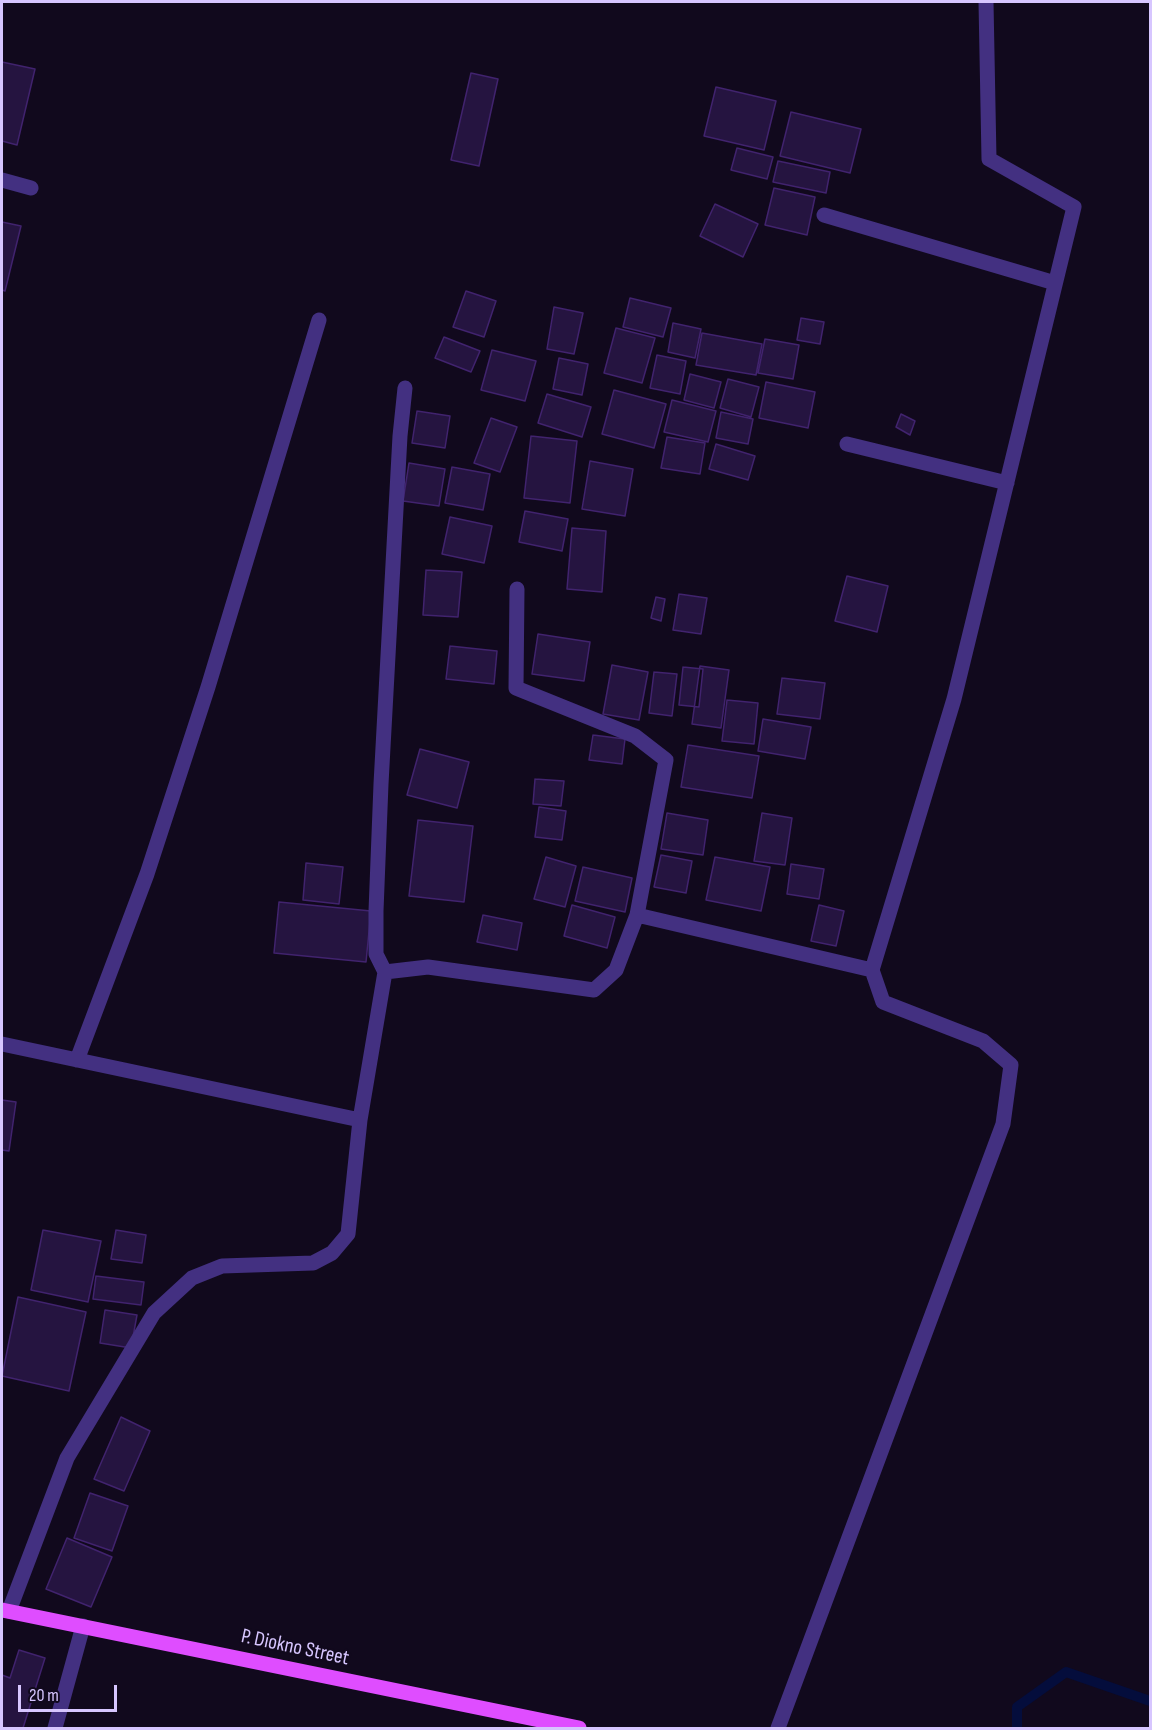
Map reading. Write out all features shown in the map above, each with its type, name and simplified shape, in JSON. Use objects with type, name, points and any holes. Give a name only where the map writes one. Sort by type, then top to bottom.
[{"type":"main road","name":"P. Diokno Street","points":[[5,1610],[579,1728]]},
{"type":"street","points":[[778,1728],[1003,1124],[1011,1065],[983,1041],[882,1002],[872,970],[954,699],[1074,207],[989,159],[986,2]]},
{"type":"street","points":[[2,180],[31,188]]},
{"type":"street","points":[[824,215],[1055,283]]},
{"type":"street","points":[[77,1060],[147,874],[212,675],[319,320]]},
{"type":"street","points":[[5,1610],[68,1458],[154,1313],[192,1278],[222,1266],[313,1263],[332,1253],[348,1234],[360,1120],[385,972],[376,954],[377,888],[381,772],[400,436],[405,388]]},
{"type":"street","points":[[847,444],[1007,483]]},
{"type":"street","points":[[385,972],[428,967],[594,990],[616,970],[637,915],[666,760],[635,736],[516,688],[517,589]]},
{"type":"street","points":[[637,915],[872,970]]},
{"type":"street","points":[[2,1044],[360,1120]]},
{"type":"street","points":[[55,1728],[83,1626]]},
{"type":"building","points":[[2,62],[35,69],[17,145],[2,141]]},
{"type":"building","points":[[471,73],[498,79],[479,166],[451,160]]},
{"type":"building","points":[[716,87],[776,101],[764,150],[704,136]]},
{"type":"building","points":[[791,112],[861,129],[850,173],[780,156]]},
{"type":"building","points":[[737,148],[773,157],[767,179],[731,170]]},
{"type":"building","points":[[778,161],[830,172],[826,193],[773,182]]},
{"type":"building","points":[[774,188],[815,197],[807,235],[765,225]]},
{"type":"building","points":[[715,204],[758,224],[743,257],[700,236]]},
{"type":"building","points":[[2,222],[21,226],[5,291],[2,290]]},
{"type":"building","points":[[466,291],[496,301],[484,337],[453,327]]},
{"type":"building","points":[[630,298],[671,308],[663,337],[623,327]]},
{"type":"building","points":[[554,307],[583,313],[574,354],[547,349]]},
{"type":"building","points":[[801,318],[824,322],[820,344],[797,340]]},
{"type":"building","points":[[673,323],[701,329],[695,358],[668,352]]},
{"type":"building","points":[[616,328],[655,338],[642,383],[604,373]]},
{"type":"building","points":[[702,333],[762,344],[756,375],[696,365]]},
{"type":"building","points":[[444,337],[480,351],[471,372],[435,358]]},
{"type":"building","points":[[765,339],[799,345],[793,379],[758,373]]},
{"type":"building","points":[[492,350],[536,361],[525,401],[481,390]]},
{"type":"building","points":[[657,355],[686,361],[680,394],[650,388]]},
{"type":"building","points":[[559,358],[588,364],[582,395],[553,389]]},
{"type":"building","points":[[690,374],[721,382],[714,408],[684,400]]},
{"type":"building","points":[[728,379],[759,387],[751,417],[720,408]]},
{"type":"building","points":[[766,382],[815,392],[808,428],[759,418]]},
{"type":"building","points":[[614,390],[666,404],[654,448],[602,434]]},
{"type":"building","points":[[547,394],[591,407],[582,437],[538,423]]},
{"type":"building","points":[[672,400],[716,411],[708,442],[664,432]]},
{"type":"building","points":[[417,411],[450,416],[445,448],[412,443]]},
{"type":"building","points":[[721,412],[753,419],[748,444],[716,438]]},
{"type":"building","points":[[901,414],[915,421],[910,435],[896,427]]},
{"type":"building","points":[[491,418],[517,427],[500,472],[474,463]]},
{"type":"building","points":[[531,436],[577,441],[570,503],[524,498]]},
{"type":"building","points":[[667,437],[705,443],[700,474],[661,468]]},
{"type":"building","points":[[716,444],[755,456],[748,480],[709,469]]},
{"type":"building","points":[[590,461],[633,469],[625,516],[582,509]]},
{"type":"building","points":[[409,463],[445,469],[439,506],[403,501]]},
{"type":"building","points":[[452,467],[490,474],[483,510],[445,503]]},
{"type":"building","points":[[525,511],[568,519],[562,551],[519,542]]},
{"type":"building","points":[[450,517],[492,526],[484,563],[442,554]]},
{"type":"building","points":[[572,528],[606,531],[602,592],[567,589]]},
{"type":"building","points":[[426,570],[462,572],[458,617],[423,615]]},
{"type":"building","points":[[847,576],[888,586],[877,632],[835,621]]},
{"type":"building","points":[[679,594],[707,598],[701,634],[673,630]]},
{"type":"building","points":[[656,597],[665,599],[661,621],[651,618]]},
{"type":"building","points":[[538,634],[590,642],[584,681],[532,674]]},
{"type":"building","points":[[450,646],[497,651],[494,684],[446,679]]},
{"type":"building","points":[[612,665],[648,672],[639,720],[603,714]]},
{"type":"building","points":[[700,666],[729,670],[721,728],[692,724]]},
{"type":"building","points":[[683,667],[703,669],[699,707],[679,705]]},
{"type":"building","points":[[654,672],[677,674],[672,716],[649,713]]},
{"type":"building","points":[[782,678],[825,683],[820,719],[777,714]]},
{"type":"building","points":[[727,700],[758,703],[754,744],[722,741]]},
{"type":"building","points":[[763,719],[811,727],[805,759],[758,751]]},
{"type":"building","points":[[593,735],[625,739],[622,764],[589,760]]},
{"type":"building","points":[[688,745],[759,756],[752,798],[681,787]]},
{"type":"building","points":[[420,749],[469,762],[457,808],[407,795]]},
{"type":"building","points":[[535,779],[564,781],[561,806],[533,804]]},
{"type":"building","points":[[539,807],[566,811],[562,840],[535,837]]},
{"type":"building","points":[[667,813],[708,820],[703,855],[661,849]]},
{"type":"building","points":[[762,813],[792,818],[785,865],[754,861]]},
{"type":"building","points":[[418,820],[473,826],[464,902],[409,896]]},
{"type":"building","points":[[661,855],[692,861],[686,893],[654,887]]},
{"type":"building","points":[[546,857],[576,866],[565,907],[534,899]]},
{"type":"building","points":[[715,857],[770,867],[761,911],[706,900]]},
{"type":"building","points":[[306,863],[343,867],[339,904],[303,900]]},
{"type":"building","points":[[791,864],[824,869],[819,899],[787,894]]},
{"type":"building","points":[[583,867],[632,878],[625,912],[575,901]]},
{"type":"building","points":[[279,902],[371,911],[366,962],[274,953]]},
{"type":"building","points":[[572,905],[615,917],[607,948],[564,936]]},
{"type":"building","points":[[819,905],[844,911],[836,946],[811,941]]},
{"type":"building","points":[[483,915],[522,923],[517,950],[477,942]]},
{"type":"building","points":[[2,1100],[16,1102],[9,1151],[2,1150]]},
{"type":"building","points":[[43,1230],[101,1241],[88,1302],[31,1290]]},
{"type":"building","points":[[116,1230],[146,1235],[142,1263],[111,1259]]},
{"type":"building","points":[[96,1276],[144,1282],[141,1305],[93,1299]]},
{"type":"building","points":[[18,1297],[86,1312],[69,1391],[2,1376]]},
{"type":"building","points":[[105,1310],[137,1315],[131,1348],[100,1343]]},
{"type":"building","points":[[121,1417],[150,1431],[124,1491],[94,1479]]},
{"type":"building","points":[[90,1493],[128,1506],[112,1551],[74,1538]]},
{"type":"building","points":[[67,1538],[112,1557],[91,1607],[46,1589]]},
{"type":"building","points":[[19,1650],[45,1658],[23,1728],[2,1728],[2,1675],[10,1678]]},
{"type":"waterway","points":[[1017,1728],[1017,1707],[1066,1672],[1150,1701]]}]
